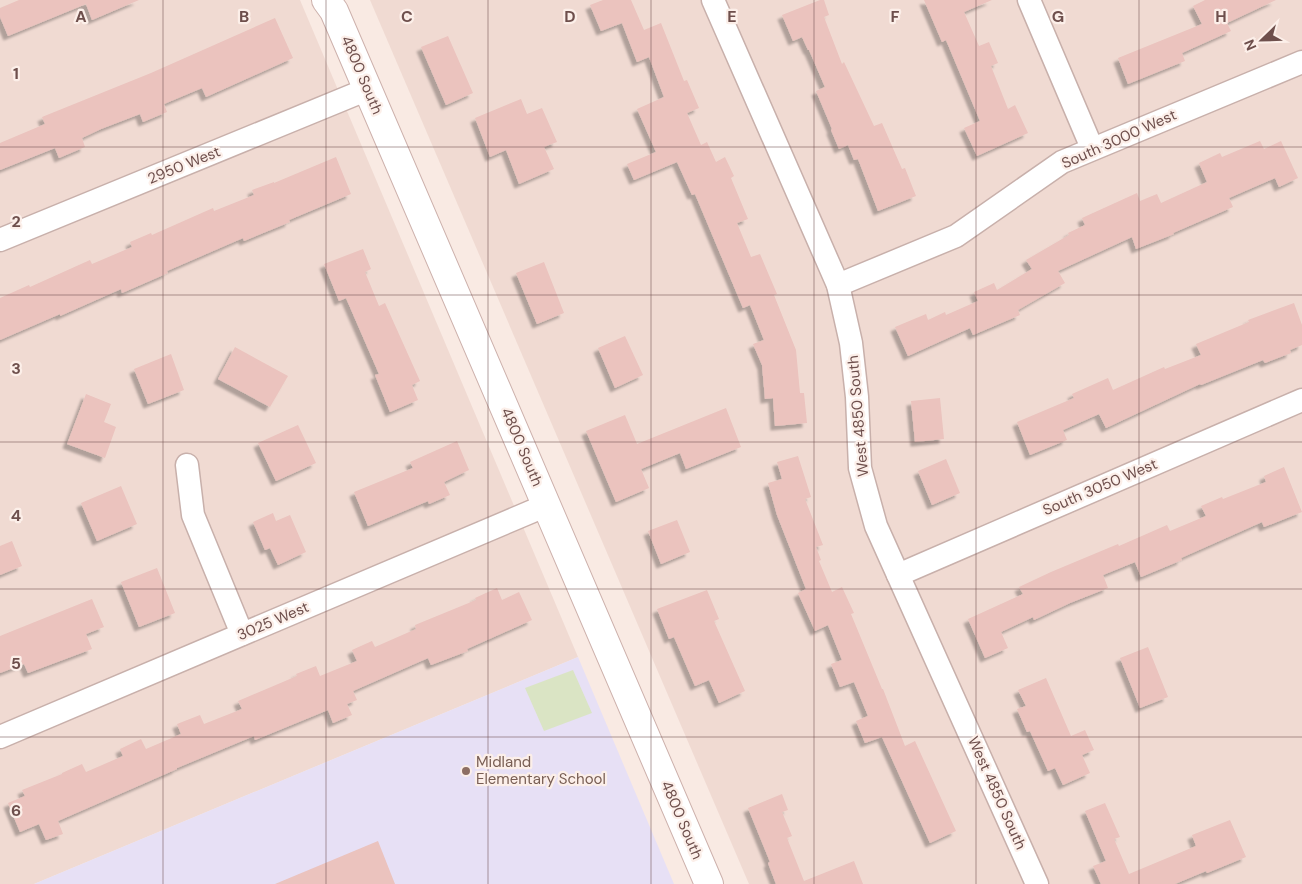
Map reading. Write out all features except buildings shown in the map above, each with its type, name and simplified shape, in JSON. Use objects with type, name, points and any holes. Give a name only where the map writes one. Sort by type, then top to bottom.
[{"type":"main road","name":"4800 South","points":[[331,4],[709,884]]},
{"type":"street","name":"West 4850 South","points":[[713,0],[838,285],[852,352],[857,396],[860,468],[876,526],[1037,884]]},
{"type":"street","points":[[1029,0],[1092,148]]},
{"type":"street","name":"South 3000 West","points":[[838,285],[956,236],[1062,162],[1302,62]]},
{"type":"street","name":"2950 West","points":[[0,240],[368,89]]},
{"type":"street","name":"South 3050 West","points":[[898,575],[1302,400]]},
{"type":"street","points":[[187,465],[193,515],[242,634]]},
{"type":"street","name":"3025 West","points":[[0,737],[547,505]]},
{"type":"shaded area","points":[[0,0],[300,0],[578,657],[34,884],[0,884]]},
{"type":"shaded area","points":[[370,0],[1302,0],[1302,884],[749,884]]},
{"type":"shaded area","name":"Midland Elementary School","points":[[578,657],[674,884],[34,884]]},
{"type":"green space","points":[[573,670],[592,713],[544,731],[525,688]]},
{"type":"place","name":"Midland Elementary School","points":[[466,771]]}]
